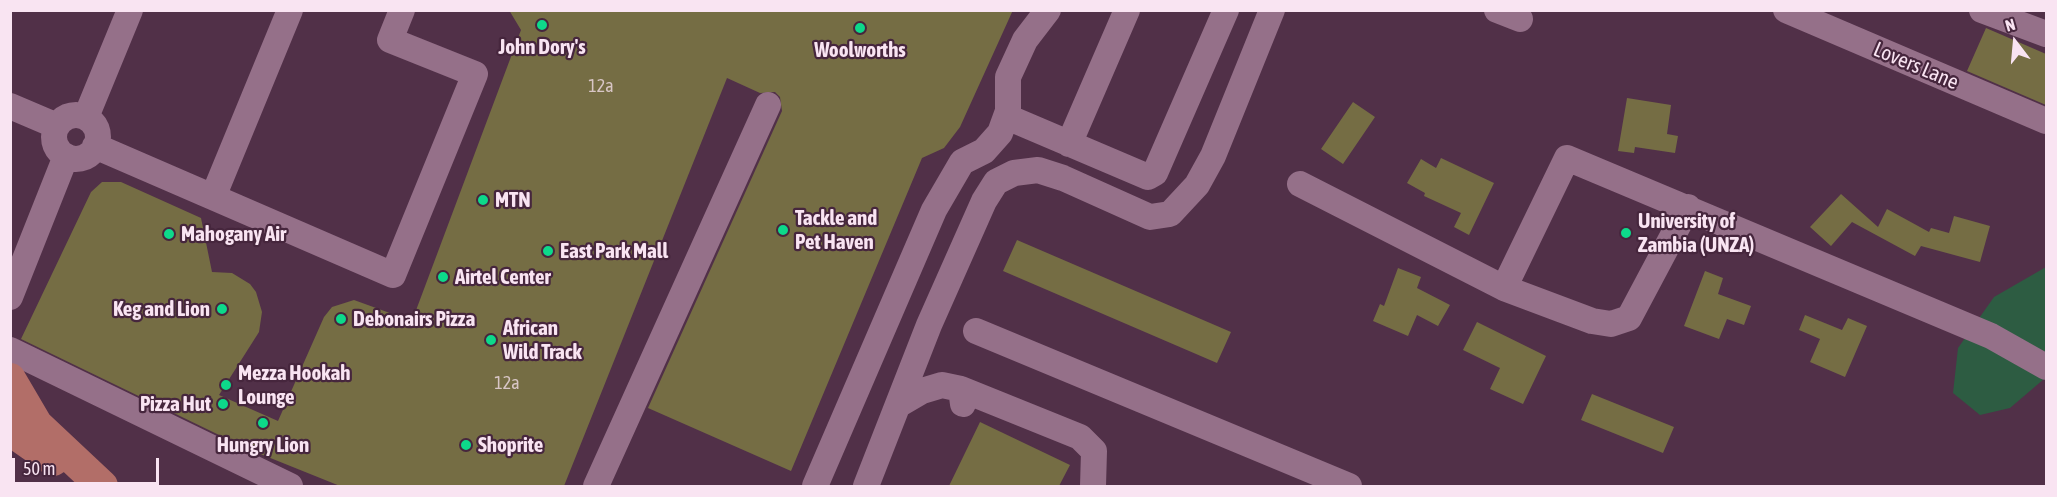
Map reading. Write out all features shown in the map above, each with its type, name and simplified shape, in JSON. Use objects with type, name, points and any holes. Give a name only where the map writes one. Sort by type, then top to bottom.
[{"type":"main road","points":[[10,379],[38,425],[102,486]]},
{"type":"main road","points":[[10,430],[90,486]]},
{"type":"lane","points":[[86,117],[130,10]]},
{"type":"lane","points":[[213,197],[290,10]]},
{"type":"lane","points":[[95,146],[393,274],[475,74],[390,40],[402,10]]},
{"type":"lane","points":[[815,486],[934,210],[962,162],[973,158],[992,143],[1007,117],[1010,100],[1008,77],[1025,40],[1048,10]]},
{"type":"lane","points":[[1069,144],[1127,10]]},
{"type":"lane","points":[[1007,117],[1148,177],[1155,173],[1226,10]]},
{"type":"lane","points":[[869,484],[898,405],[979,211],[996,182],[1014,173],[1038,170],[1063,178],[1150,218],[1170,214],[1197,185],[1213,156],[1272,10]]},
{"type":"lane","name":"Lovers Lane","points":[[1786,10],[2046,121]]},
{"type":"lane","points":[[1982,10],[2046,34]]},
{"type":"lane","points":[[596,486],[768,105]]},
{"type":"lane","points":[[11,107],[57,126]]},
{"type":"lane","points":[[73,115],[86,117],[96,130],[95,146],[86,156],[79,158],[66,156],[55,143],[57,126],[73,115]]},
{"type":"lane","points":[[10,297],[66,156]]},
{"type":"lane","points":[[1504,288],[1567,158],[1992,336],[2046,367]]},
{"type":"lane","points":[[1300,183],[1504,288],[1592,321],[1611,324],[1629,318],[1688,207]]},
{"type":"lane","points":[[976,331],[1349,486]]},
{"type":"lane","points":[[10,350],[290,486]]},
{"type":"lane","points":[[898,405],[922,391],[942,385],[962,398],[1080,437],[1094,451],[1093,486]]},
{"type":"green space","points":[[2046,267],[2046,381],[2044,379],[2010,408],[1980,415],[1953,393],[1958,348],[1994,297]]},
{"type":"building","name":"East Park Mall","points":[[509,10],[1013,10],[960,127],[944,148],[922,158],[791,471],[648,408],[782,111],[780,97],[775,92],[760,93],[727,78],[564,486],[340,486],[248,449],[21,339],[91,192],[102,182],[121,182],[201,218],[212,272],[232,273],[250,284],[256,292],[262,312],[259,332],[219,395],[278,421],[324,317],[332,307],[354,300],[412,321],[521,30]]},
{"type":"building","points":[[1986,28],[2046,54],[2046,105],[1967,71]]},
{"type":"building","points":[[1627,98],[1671,105],[1667,134],[1678,136],[1675,153],[1635,147],[1634,153],[1618,151]]},
{"type":"building","points":[[1353,102],[1375,117],[1343,164],[1321,149]]},
{"type":"building","points":[[1441,158],[1494,183],[1469,235],[1454,227],[1461,213],[1424,196],[1425,193],[1407,183],[1421,159],[1436,168]]},
{"type":"building","points":[[1841,194],[1878,227],[1887,209],[1929,232],[1931,228],[1949,233],[1954,216],[1990,226],[1980,262],[1921,246],[1915,256],[1852,222],[1831,246],[1810,227]]},
{"type":"building","points":[[1017,240],[1231,332],[1217,363],[1003,271]]},
{"type":"building","points":[[1398,268],[1421,277],[1417,288],[1450,305],[1438,326],[1417,315],[1408,336],[1373,321],[1380,304],[1384,306]]},
{"type":"building","points":[[1705,271],[1723,278],[1718,294],[1751,306],[1744,325],[1727,319],[1719,339],[1684,326]]},
{"type":"building","points":[[1805,315],[1842,330],[1848,318],[1867,326],[1845,377],[1810,362],[1820,339],[1799,330]]},
{"type":"building","points":[[1477,322],[1546,356],[1523,404],[1490,389],[1500,368],[1463,350]]},
{"type":"building","points":[[1592,394],[1674,427],[1663,453],[1581,420]]},
{"type":"building","points":[[980,422],[1070,465],[1059,486],[949,486]]},
{"type":"place","name":"John Dory's","points":[[542,25]]},
{"type":"place","name":"Woolworths","points":[[860,28]]},
{"type":"place","name":"MTN","points":[[483,200]]},
{"type":"place","name":"Tackle and Pet Haven","points":[[783,230]]},
{"type":"place","name":"University of Zambia (UNZA)","points":[[1626,233]]},
{"type":"place","name":"Mahogany Air","points":[[169,234]]},
{"type":"place","name":"East Park Mall","points":[[548,251]]},
{"type":"place","name":"Airtel Center","points":[[443,277]]},
{"type":"place","name":"Keg and Lion","points":[[222,309]]},
{"type":"place","name":"Debonairs Pizza","points":[[341,319]]},
{"type":"place","name":"African Wild Track","points":[[491,340]]},
{"type":"place","name":"Mezza Hookah Lounge","points":[[226,385]]},
{"type":"place","name":"Pizza Hut","points":[[223,404]]},
{"type":"place","name":"Hungry Lion","points":[[263,423]]},
{"type":"place","name":"Shoprite","points":[[466,445]]}]
